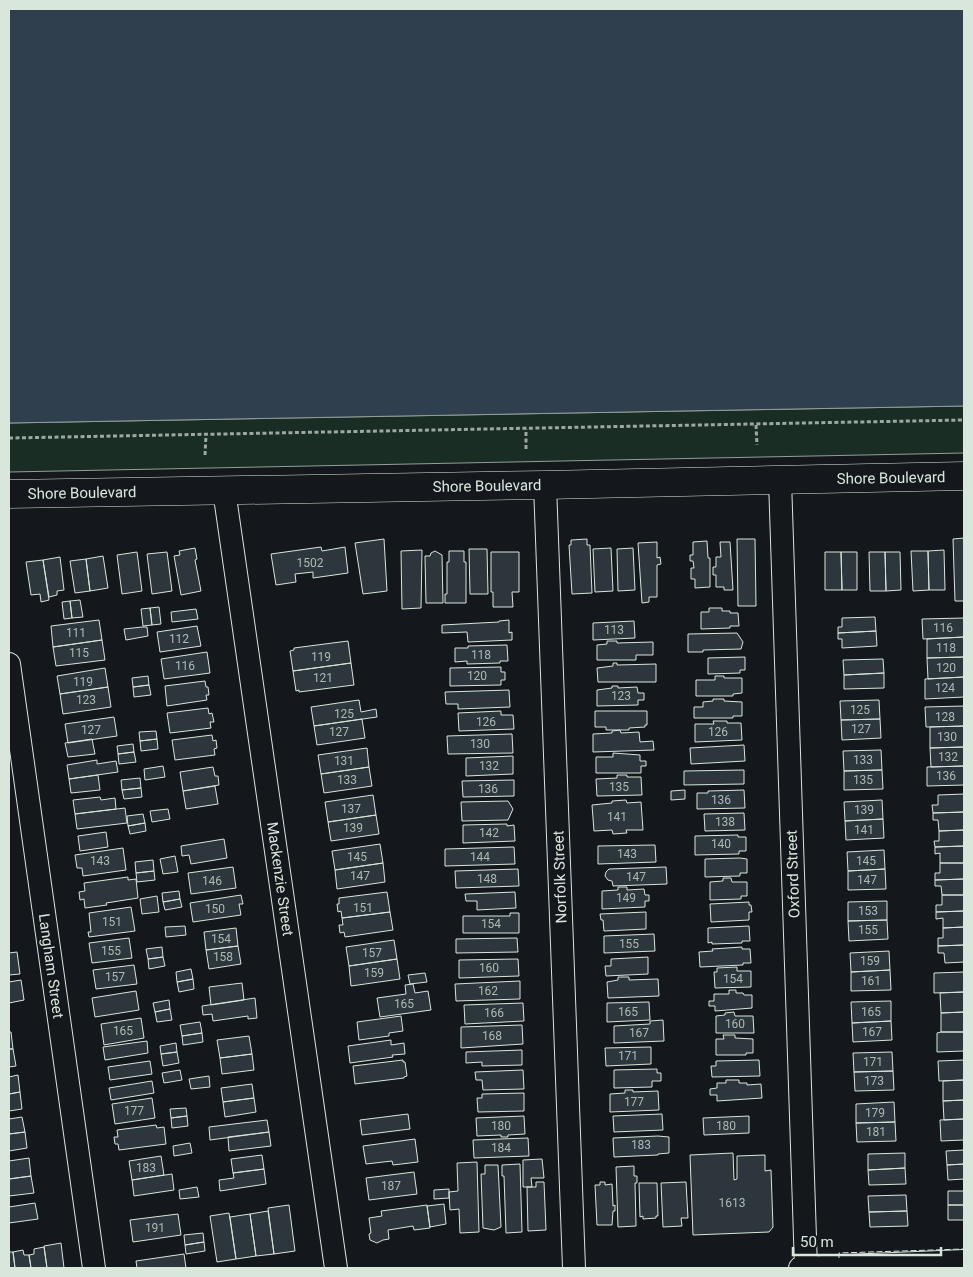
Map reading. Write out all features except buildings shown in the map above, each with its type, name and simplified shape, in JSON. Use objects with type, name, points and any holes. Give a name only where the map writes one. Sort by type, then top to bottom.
[{"type":"main road","name":"Shore Boulevard","points":[[9,494],[964,476]]},
{"type":"street","name":"Oxford Street","points":[[780,480],[806,1268]]},
{"type":"street","name":"Norfolk Street","points":[[545,485],[574,1268]]},
{"type":"street","name":"Mackenzie Street","points":[[224,490],[336,1268]]},
{"type":"street","name":"Langham Street","points":[[9,664],[94,1268]]},
{"type":"street","points":[[800,1268],[964,1261]]},
{"type":"path","points":[[9,438],[964,420]]},
{"type":"path","points":[[756,425],[757,445]]},
{"type":"path","points":[[526,429],[526,449]]},
{"type":"path","points":[[205,455],[206,435]]},
{"type":"green space","points":[[964,406],[964,453],[9,472],[9,423]]},
{"type":"water","points":[[9,9],[964,9],[964,406],[9,423]]},
{"type":"fence","points":[[839,1258],[839,1253],[964,1249]]}]
